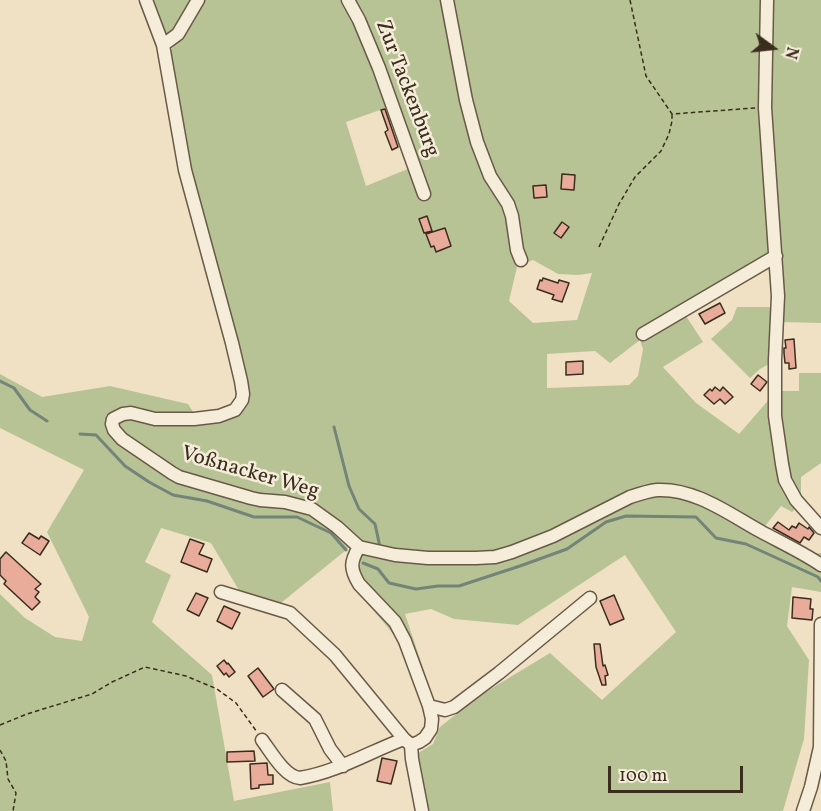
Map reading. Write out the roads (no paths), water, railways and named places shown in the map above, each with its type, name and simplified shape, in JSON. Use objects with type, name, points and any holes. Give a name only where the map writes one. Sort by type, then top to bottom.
[{"type":"street","points":[[146,0],[163,45],[178,34],[198,0]]},
{"type":"street","name":"Zur Tackenburg","points":[[348,0],[379,68],[424,194]]},
{"type":"street","points":[[447,0],[466,100],[477,142],[490,176],[508,204],[521,260]]},
{"type":"street","points":[[767,0],[765,108],[778,296],[775,416],[785,480],[793,495],[821,528]]},
{"type":"street","name":"Voßnacker Weg","points":[[163,45],[185,170],[232,343],[243,394],[242,400],[234,410],[219,416],[155,419],[131,413],[123,414],[113,418],[112,424],[122,439],[179,477],[250,498],[285,502],[312,509],[359,547],[411,558],[466,558],[512,552],[540,542],[630,497],[643,492],[665,490],[704,500],[821,565]]},
{"type":"street","points":[[643,334],[776,256]]},
{"type":"street","points":[[262,740],[286,772],[294,778],[305,778],[350,763],[381,748],[407,742],[419,742],[431,729],[432,719],[429,706],[405,641],[395,622],[355,578],[352,563],[353,556],[359,547]]},
{"type":"street","points":[[221,592],[290,613],[335,654],[407,742],[422,811]]},
{"type":"street","points":[[429,706],[445,710],[454,707],[590,598]]},
{"type":"street","points":[[803,811],[820,747],[821,624]]},
{"type":"street","points":[[282,690],[315,719],[342,766]]},
{"type":"waterway","points":[[0,381],[14,388],[30,410],[47,421]]},
{"type":"waterway","points":[[334,427],[349,486],[359,509],[375,524],[380,547]]},
{"type":"waterway","points":[[80,434],[96,435],[125,466],[173,495],[207,501],[254,517],[297,517],[331,533],[346,550]]},
{"type":"waterway","points":[[363,563],[378,569],[389,583],[416,589],[459,586],[567,549],[606,522],[626,516],[696,517],[716,538],[746,544],[818,577],[821,581]]}]
